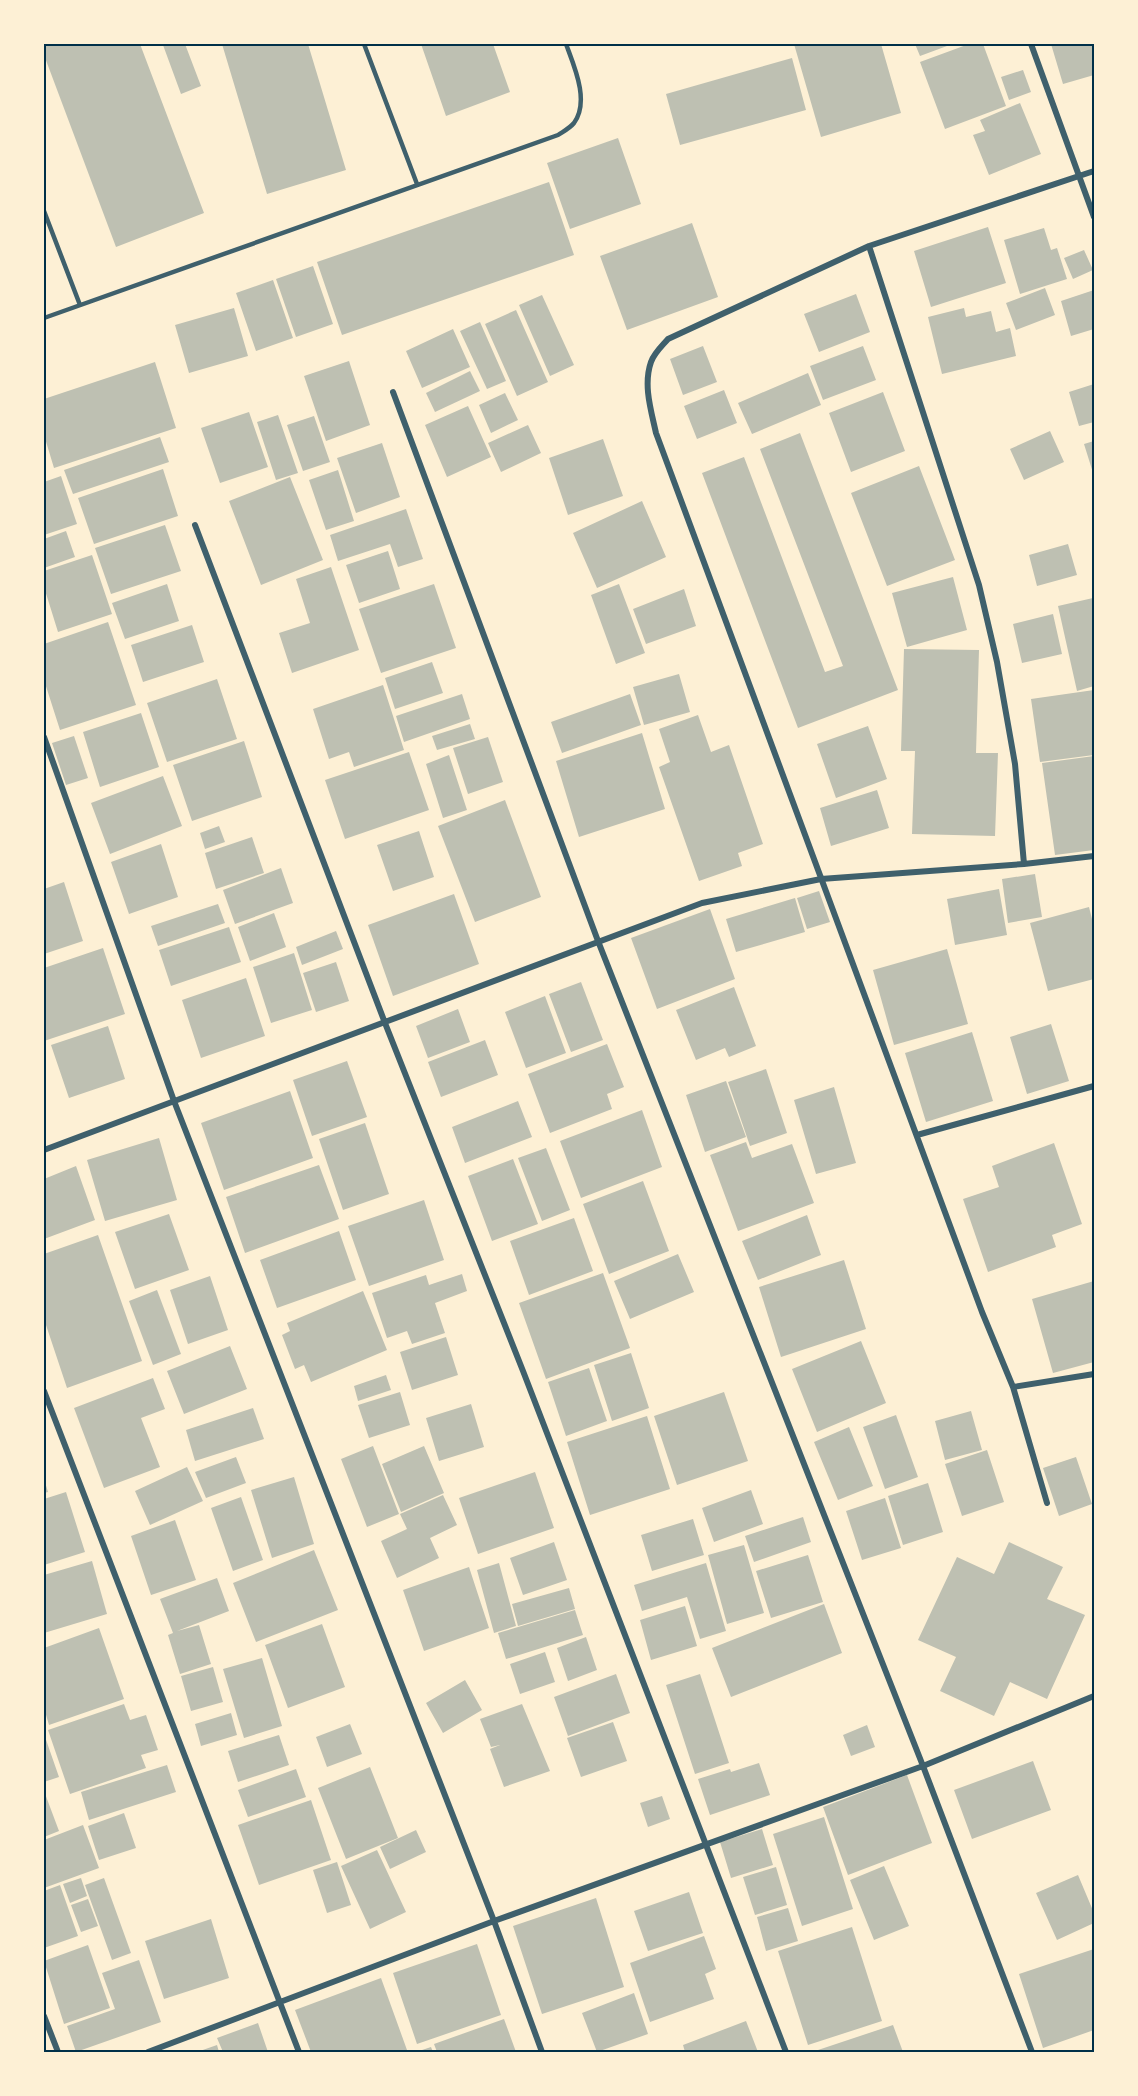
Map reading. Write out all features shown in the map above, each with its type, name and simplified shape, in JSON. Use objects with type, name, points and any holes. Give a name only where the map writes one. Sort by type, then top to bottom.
[{"type":"street","points":[[1031,44],[1095,217]]},
{"type":"street","points":[[1047,1503],[1013,1387],[982,1312],[656,433],[648,400],[648,380],[651,363],[668,339],[869,246],[1095,171]]},
{"type":"street","points":[[869,246],[979,585],[997,662],[1015,764],[1024,864]]},
{"type":"street","points":[[393,392],[598,941],[923,1766],[1032,2052]]},
{"type":"street","points":[[195,525],[385,1023],[523,1371],[786,2052]]},
{"type":"street","points":[[44,737],[174,1101],[494,1921],[542,2052]]},
{"type":"street","points":[[44,1150],[702,903],[821,879],[1024,864],[1095,856]]},
{"type":"street","points":[[917,1135],[1095,1086]]},
{"type":"street","points":[[1013,1387],[1095,1374]]},
{"type":"street","points":[[44,1391],[299,2052]]},
{"type":"street","points":[[148,2052],[494,1921],[923,1766],[1095,1696]]},
{"type":"street","points":[[44,2016],[58,2052]]},
{"type":"lane","points":[[364,44],[417,184]]},
{"type":"lane","points":[[44,318],[558,135],[572,126],[579,111],[580,96],[577,77],[566,44]]},
{"type":"lane","points":[[44,211],[80,304]]},
{"type":"building","points":[[44,44],[140,44],[204,213],[116,247],[44,55]]},
{"type":"building","points":[[185,44],[201,86],[181,94],[163,45]]},
{"type":"building","points":[[222,44],[308,44],[346,170],[267,194]]},
{"type":"building","points":[[421,44],[493,44],[510,92],[446,116]]},
{"type":"building","points":[[794,44],[881,44],[901,113],[821,137]]},
{"type":"building","points":[[915,44],[946,44],[947,46],[920,56]]},
{"type":"building","points":[[969,44],[983,44],[1006,106],[945,129],[920,62]]},
{"type":"building","points":[[1051,44],[1094,44],[1094,75],[1063,84]]},
{"type":"building","points":[[792,58],[806,110],[680,145],[666,94]]},
{"type":"building","points":[[1023,70],[1031,92],[1009,100],[1001,77]]},
{"type":"building","points":[[1020,103],[1041,154],[989,175],[973,135],[985,131],[980,120]]},
{"type":"building","points":[[618,138],[641,204],[570,229],[547,163]]},
{"type":"building","points":[[549,182],[574,255],[342,335],[317,262]]},
{"type":"building","points":[[692,223],[718,297],[627,330],[600,256]]},
{"type":"building","points":[[988,227],[1006,283],[931,307],[914,251]]},
{"type":"building","points":[[1044,228],[1051,250],[1057,248],[1067,279],[1020,294],[1004,240]]},
{"type":"building","points":[[1084,250],[1093,270],[1073,279],[1064,258]]},
{"type":"building","points":[[313,266],[333,324],[296,337],[276,279]]},
{"type":"building","points":[[273,280],[293,338],[256,351],[236,293]]},
{"type":"building","points":[[1045,288],[1055,315],[1016,330],[1006,303]]},
{"type":"building","points":[[1094,290],[1094,329],[1071,336],[1061,301]]},
{"type":"building","points":[[856,294],[870,332],[819,352],[804,314]]},
{"type":"building","points":[[542,295],[574,365],[550,376],[519,305]]},
{"type":"building","points":[[234,308],[248,356],[189,373],[175,325]]},
{"type":"building","points":[[964,308],[966,317],[991,311],[996,332],[1010,328],[1016,356],[942,374],[928,317]]},
{"type":"building","points":[[516,310],[548,382],[517,396],[485,324]]},
{"type":"building","points":[[480,322],[506,381],[487,389],[460,331]]},
{"type":"building","points":[[453,329],[470,367],[422,388],[406,351]]},
{"type":"building","points":[[703,346],[717,382],[683,395],[670,359]]},
{"type":"building","points":[[863,346],[876,380],[823,400],[810,366]]},
{"type":"building","points":[[349,361],[370,425],[326,441],[304,376]]},
{"type":"building","points":[[155,362],[176,428],[54,468],[44,435],[44,399]]},
{"type":"building","points":[[470,371],[480,391],[435,412],[426,393]]},
{"type":"building","points":[[808,373],[821,405],[752,434],[738,403]]},
{"type":"building","points":[[1094,384],[1094,422],[1079,426],[1069,392]]},
{"type":"building","points":[[724,390],[737,423],[697,439],[684,406]]},
{"type":"building","points":[[883,392],[905,451],[851,472],[829,413]]},
{"type":"building","points":[[505,393],[518,420],[491,433],[479,405]]},
{"type":"building","points":[[468,406],[491,457],[447,477],[425,425]]},
{"type":"building","points":[[249,412],[268,467],[220,483],[201,428]]},
{"type":"building","points":[[278,415],[298,473],[276,480],[257,422]]},
{"type":"building","points":[[314,416],[330,462],[303,471],[287,425]]},
{"type":"building","points":[[528,425],[541,453],[501,472],[488,443]]},
{"type":"building","points":[[1050,431],[1064,462],[1024,480],[1010,449]]},
{"type":"building","points":[[800,433],[898,690],[798,728],[702,473],[744,457],[825,672],[843,666],[760,449]]},
{"type":"building","points":[[160,437],[169,462],[73,494],[64,470]]},
{"type":"building","points":[[603,439],[623,496],[568,515],[549,458]]},
{"type":"building","points":[[1094,441],[1094,476],[1084,444]]},
{"type":"building","points":[[382,443],[400,497],[356,513],[337,458]]},
{"type":"building","points":[[919,466],[955,560],[887,586],[851,493]]},
{"type":"building","points":[[163,469],[178,516],[94,544],[78,498]]},
{"type":"building","points":[[338,470],[354,521],[326,530],[309,480]]},
{"type":"building","points":[[61,476],[77,524],[44,535],[44,482]]},
{"type":"building","points":[[290,477],[323,560],[261,585],[229,501]]},
{"type":"building","points":[[642,501],[666,557],[597,588],[573,533]]},
{"type":"building","points":[[406,509],[423,559],[398,567],[390,544],[338,561],[330,535]]},
{"type":"building","points":[[165,525],[181,571],[111,594],[95,548]]},
{"type":"building","points":[[66,531],[75,557],[44,568],[44,539]]},
{"type":"building","points":[[1068,544],[1077,575],[1037,586],[1029,555]]},
{"type":"building","points":[[388,551],[400,589],[359,603],[346,565]]},
{"type":"building","points":[[92,555],[112,614],[58,632],[44,587],[44,571]]},
{"type":"building","points":[[331,567],[359,650],[292,673],[279,633],[310,623],[296,579]]},
{"type":"building","points":[[953,577],[967,630],[907,647],[892,593]]},
{"type":"building","points":[[167,584],[179,621],[125,639],[112,603]]},
{"type":"building","points":[[434,584],[456,648],[381,673],[359,609]]},
{"type":"building","points":[[619,584],[645,653],[616,664],[591,595]]},
{"type":"building","points":[[684,589],[696,626],[646,644],[633,609]]},
{"type":"building","points":[[1093,598],[1094,686],[1077,691],[1058,606]]},
{"type":"building","points":[[1053,614],[1062,654],[1022,663],[1013,624]]},
{"type":"building","points":[[108,622],[136,705],[60,730],[44,680],[44,644]]},
{"type":"building","points":[[192,625],[204,662],[143,682],[131,645]]},
{"type":"building","points":[[904,649],[979,650],[976,753],[998,753],[995,836],[912,834],[915,751],[901,751]]},
{"type":"building","points":[[432,662],[443,693],[395,709],[385,678]]},
{"type":"building","points":[[679,674],[690,712],[644,725],[633,687]]},
{"type":"building","points":[[217,679],[237,739],[167,762],[147,703]]},
{"type":"building","points":[[383,685],[404,750],[354,767],[349,752],[329,759],[313,709]]},
{"type":"building","points":[[1094,690],[1094,755],[1040,762],[1031,699]]},
{"type":"building","points":[[462,694],[470,719],[404,742],[396,716]]},
{"type":"building","points":[[630,694],[641,725],[562,753],[551,722]]},
{"type":"building","points":[[141,713],[159,767],[100,787],[83,732]]},
{"type":"building","points":[[698,715],[711,752],[729,745],[763,844],[738,853],[742,866],[699,881],[659,767],[670,762],[659,729]]},
{"type":"building","points":[[470,724],[475,739],[437,750],[432,736]]},
{"type":"building","points":[[868,726],[887,779],[836,798],[817,744]]},
{"type":"building","points":[[642,733],[665,809],[579,837],[556,761]]},
{"type":"building","points":[[74,736],[88,778],[66,785],[52,743]]},
{"type":"building","points":[[488,737],[503,782],[468,794],[453,748]]},
{"type":"building","points":[[244,741],[262,797],[192,821],[173,765]]},
{"type":"building","points":[[409,752],[429,810],[345,839],[325,780]]},
{"type":"building","points":[[449,755],[467,810],[443,818],[426,764]]},
{"type":"building","points":[[1094,756],[1094,850],[1055,855],[1042,763]]},
{"type":"building","points":[[163,776],[182,826],[110,854],[91,803]]},
{"type":"building","points":[[877,790],[889,828],[831,846],[820,808]]},
{"type":"building","points":[[505,800],[541,897],[475,922],[438,826]]},
{"type":"building","points":[[219,826],[225,842],[205,849],[200,833]]},
{"type":"building","points":[[419,831],[434,877],[393,891],[377,845]]},
{"type":"building","points":[[252,837],[264,873],[216,889],[205,853]]},
{"type":"building","points":[[161,844],[178,897],[129,914],[111,862]]},
{"type":"building","points":[[281,868],[293,903],[235,924],[223,890]]},
{"type":"building","points":[[1035,874],[1042,917],[1008,923],[1002,879]]},
{"type":"building","points":[[64,882],[83,941],[44,954],[44,889]]},
{"type":"building","points":[[999,889],[1007,935],[955,945],[947,899]]},
{"type":"building","points":[[819,891],[830,922],[807,929],[797,898]]},
{"type":"building","points":[[454,894],[479,964],[393,996],[368,925]]},
{"type":"building","points":[[795,898],[805,932],[736,952],[726,919]]},
{"type":"building","points":[[218,904],[225,923],[158,946],[151,926]]},
{"type":"building","points":[[1089,907],[1094,927],[1094,979],[1048,991],[1030,923]]},
{"type":"building","points":[[710,909],[735,979],[657,1009],[631,938]]},
{"type":"building","points":[[274,913],[286,947],[250,961],[238,927]]},
{"type":"building","points":[[229,927],[241,962],[171,986],[159,950]]},
{"type":"building","points":[[336,931],[343,949],[302,965],[296,947]]},
{"type":"building","points":[[103,948],[125,1014],[44,1041],[44,968]]},
{"type":"building","points":[[947,949],[968,1024],[894,1045],[873,970]]},
{"type":"building","points":[[294,953],[312,1010],[271,1023],[253,967]]},
{"type":"building","points":[[336,962],[349,1001],[316,1012],[303,973]]},
{"type":"building","points":[[246,978],[265,1036],[201,1058],[182,1000]]},
{"type":"building","points":[[581,982],[603,1040],[571,1052],[549,994]]},
{"type":"building","points":[[734,987],[756,1046],[729,1057],[725,1048],[696,1060],[676,1010]]},
{"type":"building","points":[[545,996],[566,1053],[526,1068],[505,1012]]},
{"type":"building","points":[[458,1009],[470,1042],[428,1058],[416,1026]]},
{"type":"building","points":[[1051,1024],[1069,1081],[1027,1094],[1010,1037]]},
{"type":"building","points":[[108,1026],[125,1079],[69,1098],[51,1045]]},
{"type":"building","points":[[972,1032],[993,1101],[926,1122],[905,1053]]},
{"type":"building","points":[[485,1040],[498,1075],[441,1097],[428,1062]]},
{"type":"building","points":[[607,1044],[624,1087],[607,1094],[612,1109],[550,1133],[528,1074]]},
{"type":"building","points":[[347,1061],[367,1117],[312,1136],[293,1080]]},
{"type":"building","points":[[766,1069],[787,1133],[750,1146],[728,1082]]},
{"type":"building","points":[[726,1081],[746,1137],[705,1152],[686,1095]]},
{"type":"building","points":[[834,1087],[856,1163],[816,1174],[794,1100]]},
{"type":"building","points":[[290,1091],[313,1158],[224,1190],[201,1123]]},
{"type":"building","points":[[518,1101],[532,1137],[465,1163],[452,1127]]},
{"type":"building","points":[[642,1110],[662,1167],[581,1198],[560,1141]]},
{"type":"building","points":[[365,1123],[389,1194],[343,1210],[319,1139]]},
{"type":"building","points":[[159,1138],[177,1200],[105,1221],[87,1160]]},
{"type":"building","points":[[746,1142],[752,1158],[792,1144],[814,1203],[738,1231],[710,1155]]},
{"type":"building","points":[[1054,1143],[1082,1224],[1052,1235],[1056,1247],[988,1272],[963,1199],[999,1187],[992,1166]]},
{"type":"building","points":[[546,1148],[570,1210],[542,1221],[518,1158]]},
{"type":"building","points":[[513,1159],[538,1224],[492,1241],[468,1176]]},
{"type":"building","points":[[319,1165],[339,1219],[245,1253],[226,1197]]},
{"type":"building","points":[[76,1166],[95,1220],[44,1239],[44,1179]]},
{"type":"building","points":[[643,1181],[669,1251],[609,1274],[583,1204]]},
{"type":"building","points":[[424,1200],[444,1260],[369,1286],[348,1226]]},
{"type":"building","points":[[169,1214],[189,1270],[135,1289],[115,1232]]},
{"type":"building","points":[[807,1215],[821,1255],[758,1280],[742,1241]]},
{"type":"building","points":[[574,1218],[593,1271],[529,1295],[510,1241]]},
{"type":"building","points":[[339,1231],[356,1280],[277,1308],[260,1260]]},
{"type":"building","points":[[98,1235],[142,1361],[67,1388],[44,1319],[44,1254]]},
{"type":"building","points":[[678,1254],[694,1292],[630,1319],[614,1281]]},
{"type":"building","points":[[844,1260],[866,1329],[781,1357],[759,1287]]},
{"type":"building","points":[[603,1273],[630,1348],[546,1379],[519,1303]]},
{"type":"building","points":[[462,1274],[467,1291],[435,1303],[445,1333],[412,1344],[407,1331],[387,1338],[372,1293],[426,1275],[429,1285]]},
{"type":"building","points":[[210,1276],[228,1330],[188,1344],[170,1290]]},
{"type":"building","points":[[1094,1281],[1094,1362],[1053,1373],[1032,1299]]},
{"type":"building","points":[[157,1290],[181,1354],[153,1365],[129,1301]]},
{"type":"building","points":[[363,1291],[387,1350],[311,1382],[304,1365],[295,1369],[282,1335],[290,1331],[287,1323]]},
{"type":"building","points":[[446,1337],[458,1375],[412,1390],[400,1352]]},
{"type":"building","points":[[861,1341],[886,1403],[817,1432],[792,1369]]},
{"type":"building","points":[[230,1346],[247,1389],[184,1414],[167,1371]]},
{"type":"building","points":[[631,1353],[649,1408],[612,1421],[594,1365]]},
{"type":"building","points":[[589,1368],[607,1421],[566,1436],[548,1382]]},
{"type":"building","points":[[386,1375],[391,1390],[358,1401],[354,1386]]},
{"type":"building","points":[[153,1378],[165,1409],[141,1418],[160,1467],[104,1488],[74,1408]]},
{"type":"building","points":[[400,1392],[410,1425],[369,1438],[358,1405]]},
{"type":"building","points":[[724,1392],[748,1461],[677,1485],[654,1416]]},
{"type":"building","points":[[471,1404],[484,1447],[439,1461],[426,1418]]},
{"type":"building","points":[[253,1408],[264,1439],[195,1461],[186,1430]]},
{"type":"building","points":[[971,1411],[982,1450],[945,1460],[935,1421]]},
{"type":"building","points":[[896,1415],[918,1477],[885,1489],[863,1427]]},
{"type":"building","points":[[647,1416],[670,1489],[590,1515],[567,1442]]},
{"type":"building","points":[[849,1427],[873,1486],[838,1500],[814,1442]]},
{"type":"building","points":[[373,1446],[399,1514],[367,1527],[341,1459]]},
{"type":"building","points":[[424,1446],[444,1493],[401,1512],[382,1464]]},
{"type":"building","points":[[987,1450],[1004,1502],[962,1516],[945,1464]]},
{"type":"building","points":[[236,1457],[246,1483],[206,1498],[195,1472]]},
{"type":"building","points":[[1076,1457],[1092,1504],[1059,1516],[1043,1468]]},
{"type":"building","points":[[187,1467],[203,1501],[150,1525],[135,1491]]},
{"type":"building","points":[[535,1472],[554,1528],[478,1554],[459,1498]]},
{"type":"building","points":[[294,1477],[314,1544],[272,1558],[251,1490]]},
{"type":"building","points":[[44,1479],[48,1492],[44,1493]]},
{"type":"building","points":[[928,1483],[943,1532],[903,1545],[888,1496]]},
{"type":"building","points":[[751,1490],[763,1524],[714,1542],[702,1508]]},
{"type":"building","points":[[66,1492],[85,1552],[44,1565],[44,1499]]},
{"type":"building","points":[[443,1495],[457,1525],[430,1538],[439,1558],[397,1578],[381,1541],[407,1529],[400,1514]]},
{"type":"building","points":[[241,1497],[263,1560],[233,1571],[211,1508]]},
{"type":"building","points":[[885,1498],[901,1548],[862,1560],[846,1511]]},
{"type":"building","points":[[803,1517],[811,1542],[754,1562],[745,1536]]},
{"type":"building","points":[[693,1519],[704,1555],[652,1571],[641,1535]]},
{"type":"building","points":[[175,1520],[196,1580],[151,1595],[131,1536]]},
{"type":"building","points":[[554,1542],[567,1580],[523,1595],[510,1558]]},
{"type":"building","points":[[1009,1542],[1063,1567],[1047,1599],[1085,1615],[1047,1699],[1010,1682],[994,1716],[940,1691],[956,1657],[918,1640],[957,1557],[994,1574]]},
{"type":"building","points":[[744,1545],[764,1613],[727,1624],[708,1555]]},
{"type":"building","points":[[314,1550],[338,1610],[256,1642],[233,1583]]},
{"type":"building","points":[[808,1555],[823,1602],[771,1618],[756,1571]]},
{"type":"building","points":[[92,1561],[107,1614],[44,1633],[44,1575]]},
{"type":"building","points":[[499,1563],[516,1626],[494,1633],[477,1570]]},
{"type":"building","points":[[706,1563],[726,1631],[700,1639],[687,1597],[642,1611],[634,1585]]},
{"type":"building","points":[[469,1567],[489,1628],[424,1651],[403,1590]]},
{"type":"building","points":[[217,1578],[229,1611],[177,1631],[199,1625],[211,1664],[180,1674],[168,1635],[173,1633],[160,1599]]},
{"type":"building","points":[[569,1588],[575,1609],[518,1626],[512,1604]]},
{"type":"building","points":[[824,1604],[842,1653],[731,1697],[712,1648]]},
{"type":"building","points":[[685,1606],[697,1646],[651,1660],[640,1620]]},
{"type":"building","points":[[575,1610],[583,1635],[506,1659],[498,1633]]},
{"type":"building","points":[[322,1624],[345,1687],[288,1708],[265,1645]]},
{"type":"building","points":[[99,1628],[124,1699],[49,1725],[44,1708],[44,1648]]},
{"type":"building","points":[[586,1637],[597,1670],[568,1681],[557,1648]]},
{"type":"building","points":[[545,1652],[555,1682],[520,1694],[510,1664]]},
{"type":"building","points":[[262,1658],[282,1726],[244,1738],[223,1669]]},
{"type":"building","points":[[213,1667],[223,1702],[191,1711],[181,1676]]},
{"type":"building","points":[[616,1674],[630,1713],[568,1736],[554,1697]]},
{"type":"building","points":[[700,1674],[729,1763],[695,1774],[666,1685]]},
{"type":"building","points":[[465,1680],[482,1710],[443,1733],[426,1703]]},
{"type":"building","points":[[124,1704],[130,1720],[146,1715],[158,1750],[141,1755],[146,1768],[70,1794],[48,1730]]},
{"type":"building","points":[[522,1704],[550,1771],[504,1787],[490,1749],[500,1745],[491,1747],[480,1719]]},
{"type":"building","points":[[231,1713],[237,1735],[201,1746],[195,1724]]},
{"type":"building","points":[[613,1722],[627,1761],[581,1777],[567,1738]]},
{"type":"building","points":[[350,1724],[362,1754],[327,1767],[316,1737]]},
{"type":"building","points":[[867,1725],[875,1747],[851,1756],[843,1735]]},
{"type":"building","points":[[44,1734],[59,1777],[44,1782]]},
{"type":"building","points":[[279,1735],[289,1765],[238,1782],[228,1751]]},
{"type":"building","points":[[1033,1761],[1051,1810],[972,1839],[954,1790]]},
{"type":"building","points":[[759,1763],[770,1795],[710,1815],[698,1779]]},
{"type":"building","points":[[167,1765],[176,1792],[89,1820],[81,1792]]},
{"type":"building","points":[[370,1767],[398,1838],[346,1859],[318,1788]]},
{"type":"building","points":[[296,1769],[306,1797],[248,1817],[238,1790]]},
{"type":"building","points":[[907,1775],[932,1843],[848,1875],[823,1807]]},
{"type":"building","points":[[44,1791],[59,1831],[44,1837]]},
{"type":"building","points":[[662,1796],[670,1819],[648,1827],[640,1803]]},
{"type":"building","points":[[311,1800],[331,1860],[259,1885],[238,1825]]},
{"type":"building","points":[[124,1813],[136,1848],[99,1860],[88,1826]]},
{"type":"building","points":[[824,1817],[853,1909],[802,1926],[773,1834]]},
{"type":"building","points":[[83,1825],[99,1868],[44,1888],[44,1840]]},
{"type":"building","points":[[762,1829],[773,1865],[731,1878],[720,1842]]},
{"type":"building","points":[[416,1830],[426,1852],[390,1869],[380,1847]]},
{"type":"building","points":[[377,1850],[406,1912],[370,1929],[341,1866]]},
{"type":"building","points":[[337,1862],[351,1905],[327,1913],[313,1870]]},
{"type":"building","points":[[884,1866],[909,1926],[874,1940],[850,1880]]},
{"type":"building","points":[[776,1867],[787,1905],[755,1915],[743,1877]]},
{"type":"building","points":[[1078,1875],[1094,1913],[1094,1923],[1057,1940],[1036,1893]]},
{"type":"building","points":[[81,1878],[87,1896],[70,1903],[63,1884]]},
{"type":"building","points":[[104,1878],[131,1953],[112,1960],[85,1885]]},
{"type":"building","points":[[60,1885],[78,1936],[44,1948],[44,1891]]},
{"type":"building","points":[[689,1892],[703,1933],[648,1951],[634,1911]]},
{"type":"building","points":[[596,1898],[624,1987],[542,2014],[513,1926]]},
{"type":"building","points":[[88,1899],[98,1926],[81,1932],[71,1905]]},
{"type":"building","points":[[788,1908],[798,1941],[766,1951],[757,1917]]},
{"type":"building","points":[[211,1919],[229,1978],[164,1999],[145,1941]]},
{"type":"building","points":[[852,1927],[882,2021],[808,2045],[778,1951]]},
{"type":"building","points":[[704,1936],[716,1969],[705,1974],[714,1999],[650,2022],[630,1963]]},
{"type":"building","points":[[477,1944],[501,2015],[417,2044],[393,1973]]},
{"type":"building","points":[[88,1945],[110,2008],[64,2024],[44,1961]]},
{"type":"building","points":[[1094,1949],[1094,2030],[1043,2048],[1019,1974]]},
{"type":"building","points":[[139,1960],[161,2022],[76,2052],[67,2026],[115,2009],[102,1973]]},
{"type":"building","points":[[381,1978],[407,2050],[400,2052],[311,2052],[295,2010]]},
{"type":"building","points":[[634,1993],[648,2034],[597,2052],[582,2013]]},
{"type":"building","points":[[504,2019],[516,2052],[437,2052],[434,2044]]},
{"type":"building","points":[[746,2021],[758,2052],[685,2052],[683,2045]]},
{"type":"building","points":[[258,2023],[268,2052],[223,2052],[217,2038]]},
{"type":"building","points":[[893,2025],[903,2052],[812,2052]]},
{"type":"building","points":[[217,2045],[219,2052],[197,2052]]},
{"type":"building","points":[[431,2047],[433,2052],[416,2052]]}]
